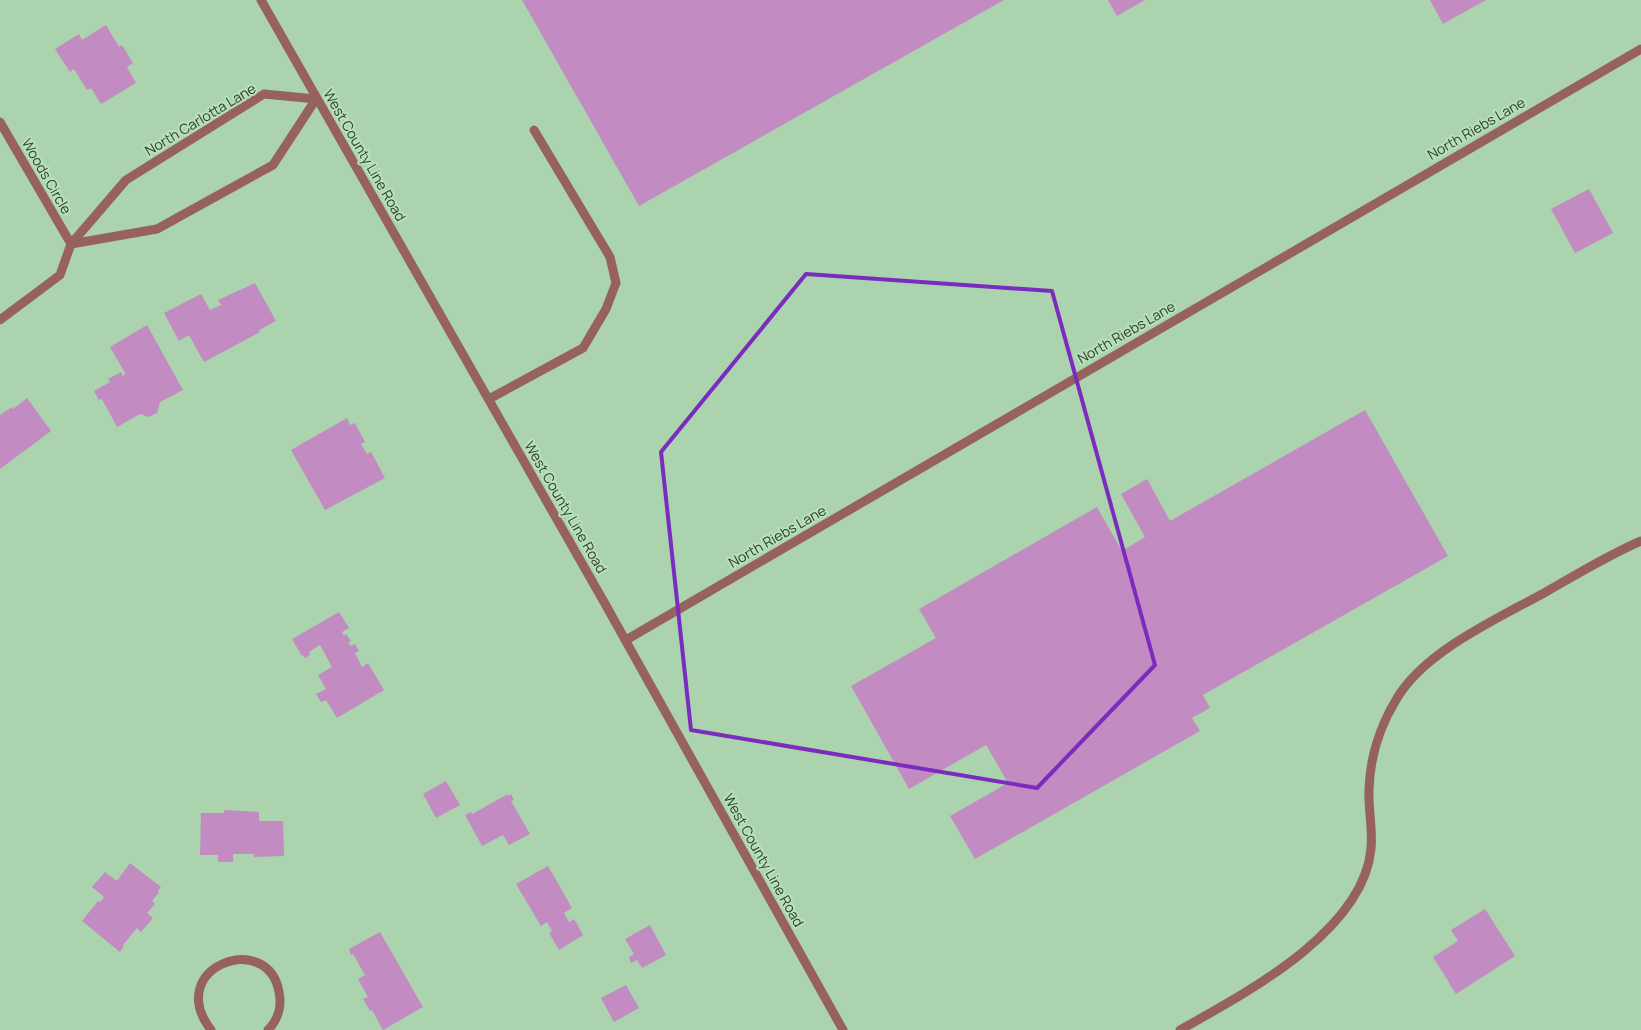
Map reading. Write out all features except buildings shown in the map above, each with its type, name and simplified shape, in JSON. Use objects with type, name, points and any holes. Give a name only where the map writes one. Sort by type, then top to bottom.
[{"type":"street","name":"West County Line Road","points":[[261,0],[626,640],[843,1030]]},
{"type":"street","name":"North Riebs Lane","points":[[626,640],[1641,49]]},
{"type":"street","name":"North Carlotta Lane","points":[[0,320],[60,276],[70,244],[126,180],[264,94],[316,99]]},
{"type":"street","points":[[70,244],[157,229],[273,166],[316,99]]},
{"type":"street","name":"Woods Circle","points":[[0,122],[70,244]]},
{"type":"street","points":[[488,399],[584,348],[606,309],[616,283],[610,257],[534,130]]},
{"type":"street","points":[[1180,1030],[1256,986],[1289,964],[1329,929],[1349,903],[1366,872],[1371,850],[1369,788],[1376,746],[1385,720],[1397,698],[1418,671],[1435,657],[1497,619],[1641,541]]},
{"type":"street","points":[[211,1030],[199,1008],[199,993],[203,980],[223,962],[236,959],[250,960],[262,965],[272,974],[278,986],[281,999],[279,1012],[273,1025],[268,1030]]},
{"type":"highlighted area","points":[[806,274],[1052,291],[1155,665],[1037,788],[691,730],[661,452]]}]
